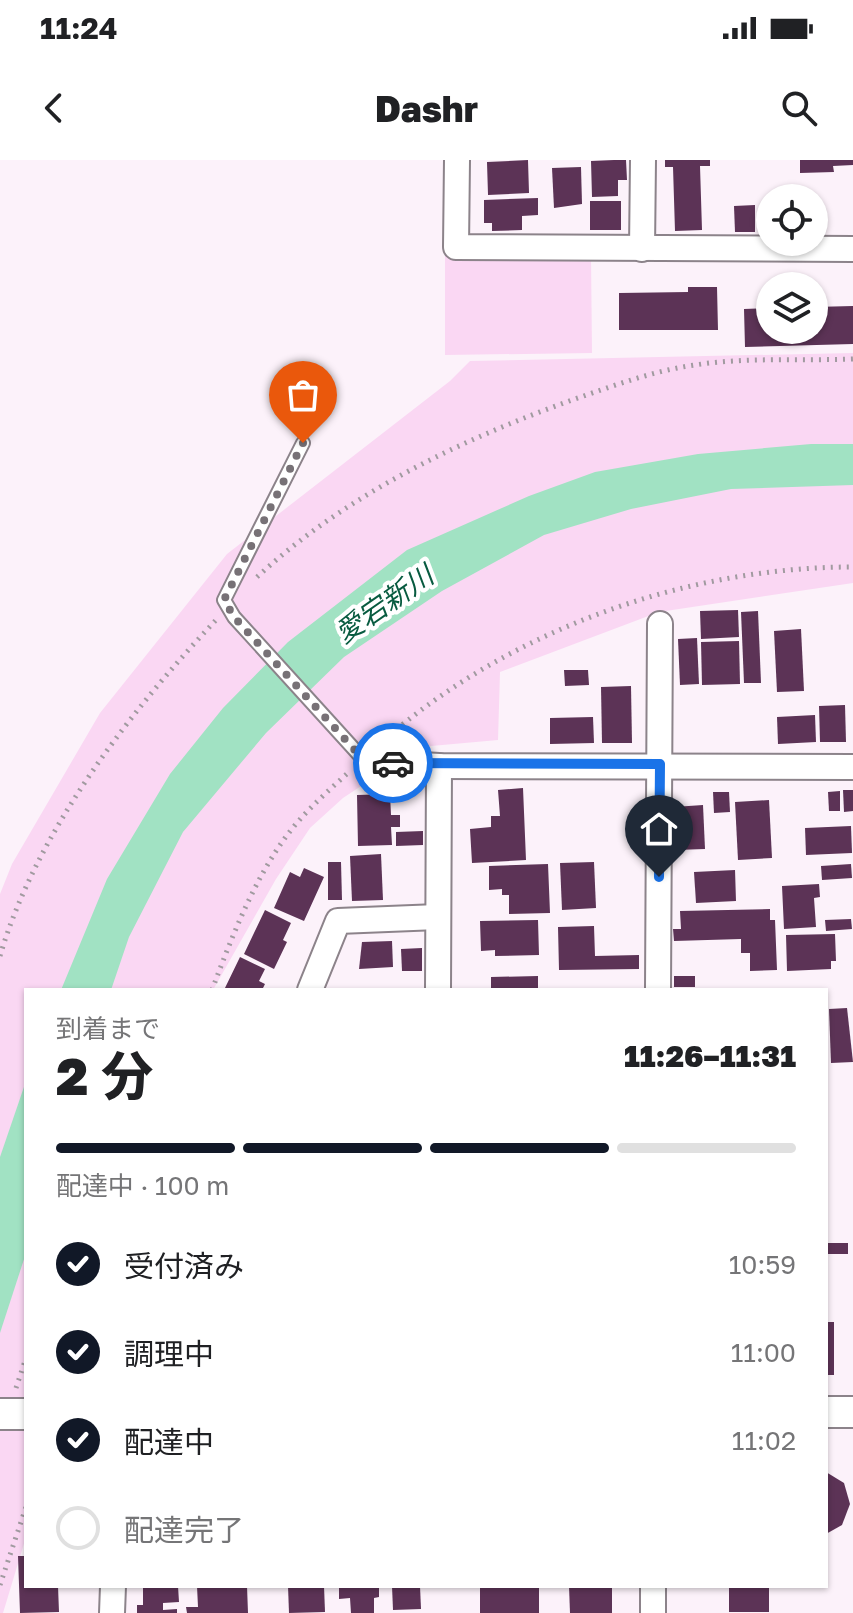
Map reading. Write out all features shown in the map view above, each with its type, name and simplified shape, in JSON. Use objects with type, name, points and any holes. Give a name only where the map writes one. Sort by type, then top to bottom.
[{"type":"street","points":[[457,160],[456,247],[853,249]]},
{"type":"street","points":[[642,249],[643,160]]},
{"type":"street","points":[[658,988],[660,624]]},
{"type":"street","points":[[367,760],[439,766],[660,764],[853,767]]},
{"type":"street","points":[[438,988],[439,766]]},
{"type":"street","points":[[311,988],[338,921],[438,917]]},
{"type":"street","points":[[828,1412],[853,1412]]},
{"type":"street","points":[[0,1414],[24,1414]]},
{"type":"street","points":[[112,1613],[113,1588]]},
{"type":"street","points":[[653,1588],[653,1613]]},
{"type":"lane","points":[[303,443],[225,595],[230,613],[367,760]]},
{"type":"path","points":[[0,956],[30,873],[98,765],[160,679],[230,613],[299,539],[433,457],[498,427],[636,378],[697,364],[853,359]]},
{"type":"path","points":[[213,988],[237,929],[284,839],[309,809],[442,692],[556,632],[624,604],[665,592],[808,567],[853,567]]},
{"type":"path","points":[[0,1585],[24,1513]]},
{"type":"shaded area","points":[[445,254],[591,256],[592,353],[445,355]]},
{"type":"shaded area","points":[[853,353],[853,583],[659,612],[500,672],[498,740],[420,747],[343,798],[310,828],[276,879],[214,988],[24,988],[24,1544],[3,1613],[0,1613],[0,894],[12,864],[100,713],[227,554],[450,381],[470,361]]},
{"type":"water","name":"愛宕新川","points":[[811,444],[853,444],[853,485],[731,489],[631,509],[544,535],[442,591],[344,657],[266,733],[183,832],[129,937],[112,988],[62,988],[107,879],[170,774],[223,708],[288,642],[407,550],[529,496],[595,472],[698,454]]},
{"type":"water","points":[[24,1087],[24,1259],[0,1333],[0,1157]]},
{"type":"building","points":[[528,160],[529,193],[488,195],[487,162]]},
{"type":"building","points":[[626,160],[627,180],[618,180],[618,196],[592,197],[591,161]]},
{"type":"building","points":[[665,160],[710,160],[710,166],[700,166],[702,230],[675,231],[673,167],[665,167]]},
{"type":"building","points":[[800,160],[853,160],[853,165],[833,166],[834,172],[800,173]]},
{"type":"building","points":[[581,167],[582,204],[554,208],[552,168]]},
{"type":"building","points":[[538,198],[538,215],[522,216],[522,230],[492,231],[492,223],[484,223],[484,200]]},
{"type":"building","points":[[590,201],[621,201],[621,230],[590,230]]},
{"type":"building","points":[[755,205],[755,232],[735,232],[734,206]]},
{"type":"building","points":[[688,287],[717,287],[718,330],[619,330],[619,293],[688,292]]},
{"type":"building","points":[[853,306],[853,344],[745,347],[744,309],[756,309],[756,344],[828,344],[828,307]]},
{"type":"building","points":[[738,610],[739,637],[701,639],[700,611]]},
{"type":"building","points":[[758,611],[761,683],[744,683],[741,612]]},
{"type":"building","points":[[801,629],[804,691],[777,692],[774,631]]},
{"type":"building","points":[[697,638],[699,684],[680,685],[678,639]]},
{"type":"building","points":[[739,641],[740,684],[702,685],[701,642]]},
{"type":"building","points":[[564,670],[588,670],[589,685],[565,686]]},
{"type":"building","points":[[631,686],[632,743],[602,743],[601,687]]},
{"type":"building","points":[[845,705],[846,742],[820,742],[819,706]]},
{"type":"building","points":[[815,715],[816,742],[778,744],[777,717]]},
{"type":"building","points":[[593,717],[594,743],[550,744],[550,718]]},
{"type":"building","points":[[523,788],[526,860],[472,863],[470,829],[491,827],[491,816],[500,816],[498,790]]},
{"type":"building","points":[[843,790],[853,790],[853,811],[844,812]]},
{"type":"building","points":[[840,791],[840,811],[829,811],[828,792]]},
{"type":"building","points":[[713,792],[729,792],[730,812],[714,813]]},
{"type":"building","points":[[390,794],[391,815],[400,815],[400,827],[391,827],[392,845],[358,846],[357,795]]},
{"type":"building","points":[[769,800],[772,858],[738,860],[735,802]]},
{"type":"building","points":[[703,805],[705,849],[676,850],[674,807]]},
{"type":"building","points":[[851,826],[852,853],[806,855],[805,828]]},
{"type":"building","points":[[423,831],[423,845],[396,846],[396,832]]},
{"type":"building","points":[[381,854],[383,900],[352,901],[350,856]]},
{"type":"building","points":[[328,862],[341,862],[342,900],[328,900]]},
{"type":"building","points":[[594,862],[596,908],[562,910],[560,863]]},
{"type":"building","points":[[548,864],[550,913],[509,914],[509,895],[502,895],[502,889],[489,890],[489,866]]},
{"type":"building","points":[[851,864],[852,878],[822,880],[821,866]]},
{"type":"building","points":[[304,868],[324,877],[304,921],[274,908],[290,872],[300,877]]},
{"type":"building","points":[[735,870],[736,901],[696,903],[694,872]]},
{"type":"building","points":[[819,884],[820,897],[814,898],[816,927],[784,929],[782,886]]},
{"type":"building","points":[[770,909],[770,920],[775,920],[777,970],[750,971],[750,953],[741,953],[741,939],[674,941],[673,929],[681,929],[680,911]]},
{"type":"building","points":[[265,910],[291,923],[283,940],[287,942],[274,969],[244,954]]},
{"type":"building","points":[[851,919],[852,929],[826,931],[825,920]]},
{"type":"building","points":[[538,920],[539,955],[495,956],[495,950],[481,951],[480,921]]},
{"type":"building","points":[[594,926],[595,956],[639,955],[639,969],[559,970],[558,927]]},
{"type":"building","points":[[835,934],[836,961],[831,961],[831,969],[787,971],[786,935]]},
{"type":"building","points":[[392,941],[393,967],[359,969],[362,942]]},
{"type":"building","points":[[422,948],[422,971],[402,971],[401,949]]},
{"type":"building","points":[[240,957],[265,969],[259,981],[265,984],[263,988],[225,988]]},
{"type":"building","points":[[538,976],[538,988],[491,988],[491,977]]},
{"type":"building","points":[[674,976],[695,976],[695,987],[674,987]]},
{"type":"building","points":[[847,1008],[853,1062],[831,1063],[829,1009]]},
{"type":"building","points":[[828,1243],[848,1243],[848,1254],[828,1254]]},
{"type":"building","points":[[828,1322],[834,1322],[834,1375],[828,1375]]},
{"type":"building","points":[[828,1473],[844,1483],[850,1504],[842,1525],[828,1533]]},
{"type":"building","points":[[18,1556],[24,1556],[24,1588],[58,1588],[59,1612],[20,1613]]},
{"type":"building","points":[[143,1588],[178,1588],[179,1602],[163,1603],[163,1610],[177,1609],[177,1613],[137,1613],[137,1605],[143,1605]]},
{"type":"building","points":[[197,1588],[247,1588],[248,1613],[187,1613],[186,1607],[198,1607]]},
{"type":"building","points":[[288,1588],[324,1588],[325,1612],[289,1613]]},
{"type":"building","points":[[339,1588],[379,1588],[379,1597],[374,1598],[374,1613],[351,1613],[350,1598],[339,1599]]},
{"type":"building","points":[[392,1588],[420,1588],[421,1609],[393,1610]]},
{"type":"building","points":[[480,1588],[539,1588],[539,1613],[480,1613]]},
{"type":"building","points":[[569,1588],[612,1588],[612,1613],[570,1613]]},
{"type":"building","points":[[729,1588],[769,1588],[769,1612],[729,1612]]},
{"type":"way so far","points":[[303,443],[224,600],[234,617],[363,759],[393,763]]},
{"type":"route","points":[[393,763],[439,766],[660,764],[659,877]]}]
